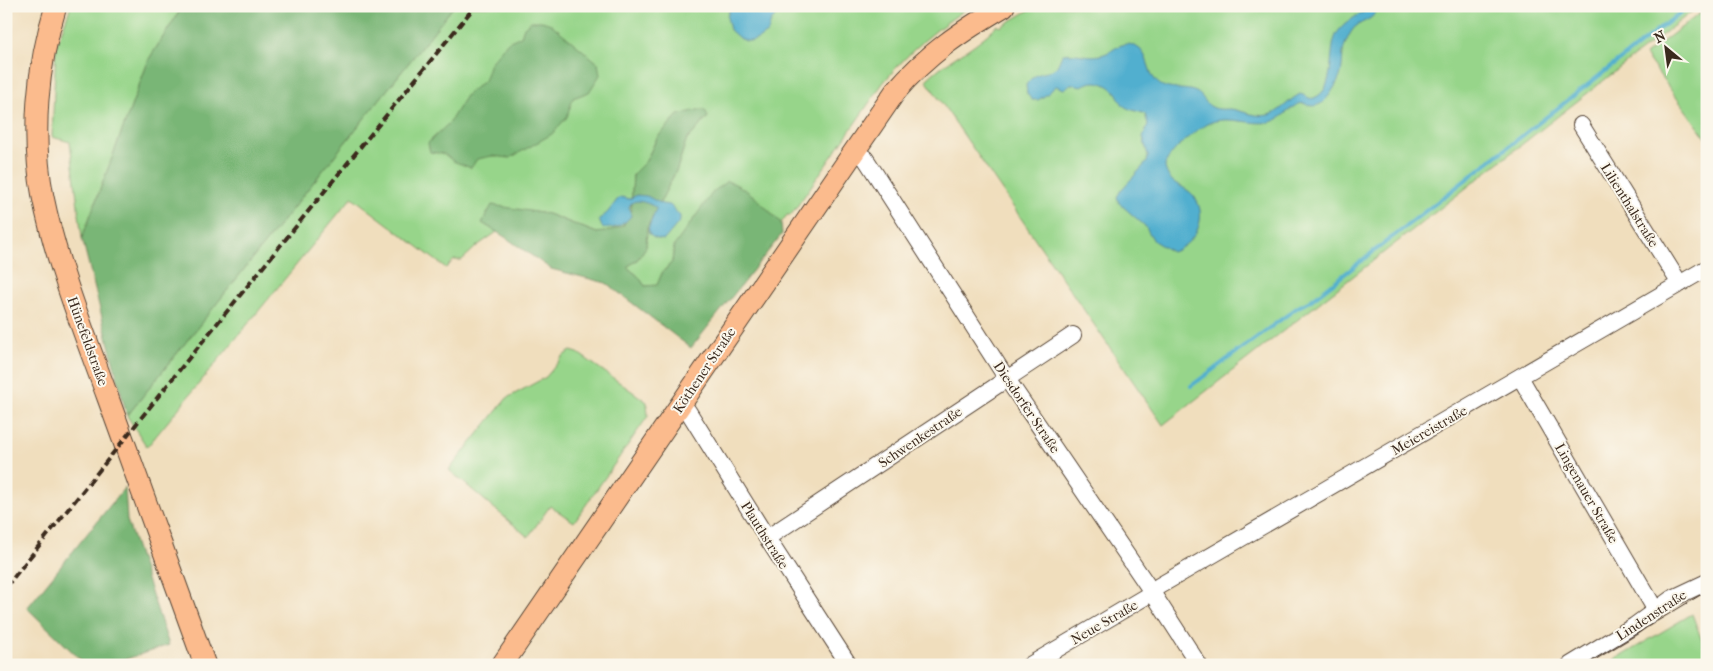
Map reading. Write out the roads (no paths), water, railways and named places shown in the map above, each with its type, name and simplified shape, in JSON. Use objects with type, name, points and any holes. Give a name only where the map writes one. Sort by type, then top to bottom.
[{"type":"main road","name":"Hünefeldstraße","points":[[56,6],[47,35],[38,94],[38,138],[43,196],[55,246],[78,318],[205,665]]},
{"type":"main road","name":"Köthener Straße","points":[[502,665],[896,92],[908,77],[938,49],[1004,6]]},
{"type":"street","name":"Lilienthalstraße","points":[[1581,125],[1680,284]]},
{"type":"street","name":"Diesdorfer Straße","points":[[854,151],[865,158],[1007,379],[1152,592],[1198,665]]},
{"type":"street","name":"Meiereistraße","points":[[1152,592],[1159,586],[1707,268]]},
{"type":"street","name":"Schwenkestraße","points":[[767,538],[1073,335]]},
{"type":"street","name":"Lingenauer Straße","points":[[1520,377],[1655,609]]},
{"type":"street","name":"Plauthstraße","points":[[682,404],[849,665]]},
{"type":"street","name":"Lindenstraße","points":[[1570,665],[1634,626],[1655,609],[1684,592],[1707,582]]},
{"type":"street","name":"Neue Straße","points":[[1030,665],[1145,598],[1152,592]]},
{"type":"water","points":[[731,6],[786,6],[771,21],[768,32],[758,39],[746,41],[730,30],[727,17]]},
{"type":"water","points":[[1376,8],[1376,12],[1372,17],[1355,27],[1350,34],[1343,51],[1340,78],[1322,103],[1314,106],[1303,103],[1299,104],[1278,119],[1270,122],[1214,121],[1196,131],[1171,155],[1165,166],[1171,180],[1193,195],[1198,203],[1200,212],[1198,228],[1194,236],[1188,243],[1172,252],[1154,241],[1145,226],[1119,203],[1117,197],[1121,190],[1147,162],[1148,156],[1143,137],[1148,124],[1145,114],[1125,107],[1114,90],[1096,82],[1082,86],[1071,84],[1064,89],[1056,86],[1038,100],[1032,100],[1027,94],[1026,85],[1030,80],[1057,66],[1063,54],[1095,56],[1105,54],[1121,45],[1130,44],[1140,49],[1143,53],[1153,77],[1160,85],[1196,92],[1214,108],[1231,109],[1262,116],[1272,114],[1300,94],[1312,98],[1321,94],[1329,79],[1337,33],[1357,15]]},
{"type":"water","points":[[637,195],[647,196],[662,204],[670,205],[680,216],[680,221],[664,240],[651,236],[649,232],[656,208],[650,204],[637,201],[631,204],[629,208],[631,216],[625,222],[614,228],[602,227],[599,220],[617,200],[621,197],[629,199]]},
{"type":"waterway","points":[[1191,386],[1298,307],[1310,301],[1689,6]]},
{"type":"tram line","points":[[1587,665],[1707,591]]},
{"type":"railway","points":[[6,587],[475,6]]}]
